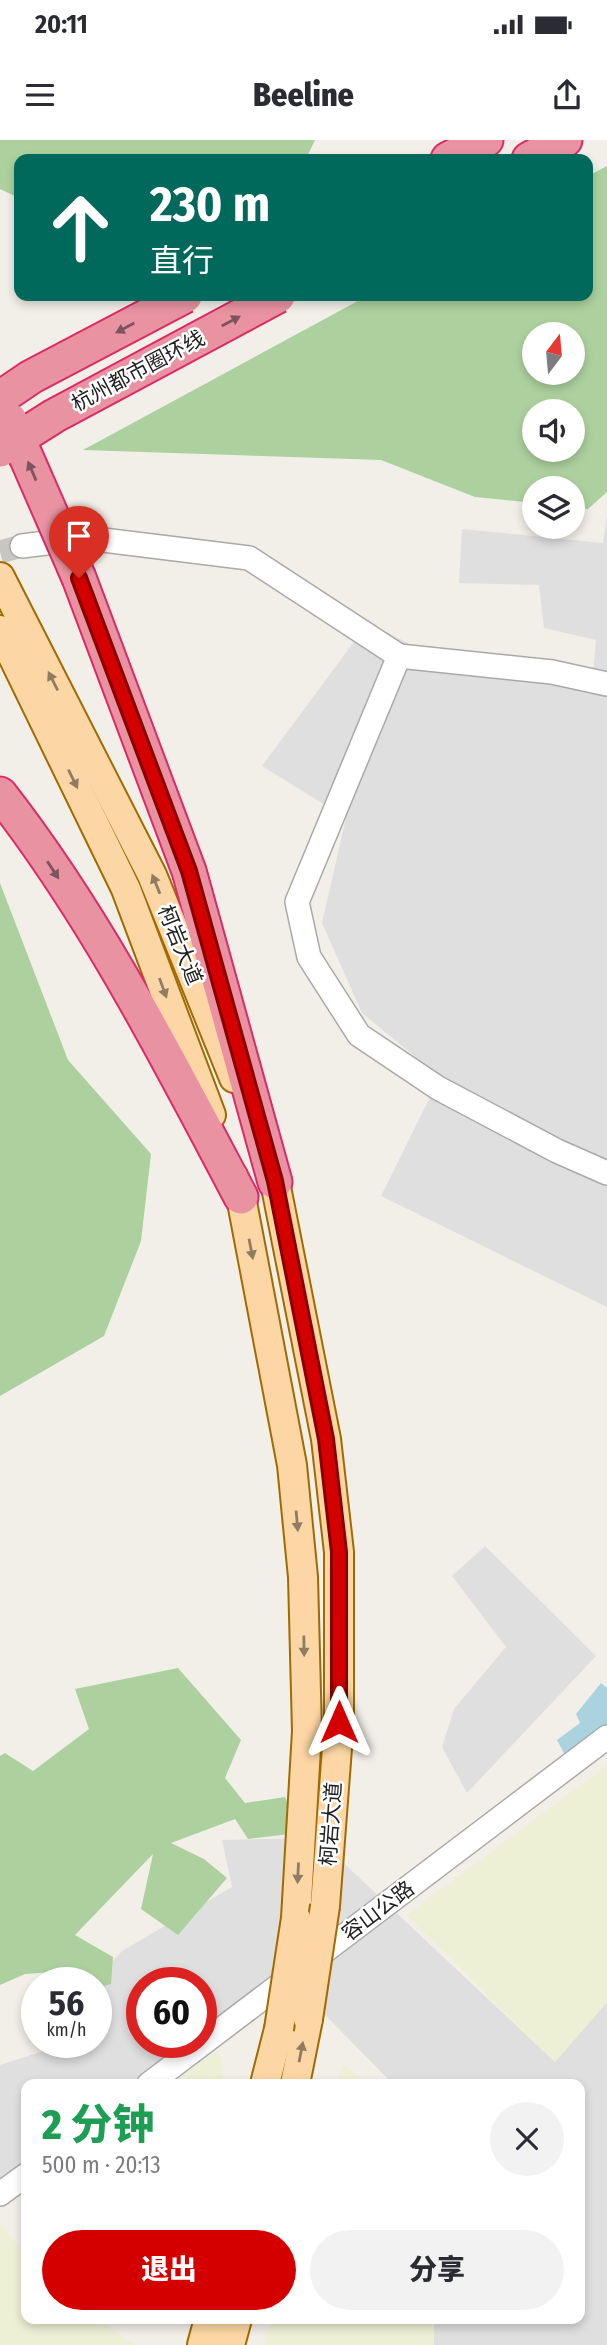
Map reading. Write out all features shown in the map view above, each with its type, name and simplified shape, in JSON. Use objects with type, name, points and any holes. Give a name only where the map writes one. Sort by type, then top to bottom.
[{"type":"highway","points":[[458,154],[486,140]]},
{"type":"highway","points":[[538,154],[565,140]]},
{"type":"highway","points":[[176,301],[32,377],[0,397],[79,578],[189,871],[275,1181]]},
{"type":"highway","name":"杭州都市圈环线","points":[[0,450],[54,416],[269,301]]},
{"type":"highway","points":[[0,794],[24,824],[104,948],[164,1052],[241,1197]]},
{"type":"main road","name":"柯岩大道","points":[[0,577],[152,875],[275,1181],[326,1439],[339,1552],[339,1722],[325,1906],[296,2079]]},
{"type":"main road","name":"柯岩大道","points":[[0,630],[126,889],[241,1197],[292,1465],[303,1577],[307,1731],[296,1918],[279,2029],[266,2079]]},
{"type":"main road","points":[[211,2336],[229,2324]]},
{"type":"street","points":[[22,546],[87,538],[249,558],[399,656],[552,672],[607,684]]},
{"type":"street","points":[[399,656],[297,902],[309,957],[359,1035],[438,1088],[557,1151],[607,1174]]},
{"type":"street","name":"容山公路","points":[[156,2079],[607,1737]]},
{"type":"street","points":[[0,2194],[21,2179]]},
{"type":"shaded area","points":[[607,516],[607,1307],[381,1196],[440,1077],[362,1013],[322,923],[346,818],[262,766],[368,623],[414,646],[593,674],[596,640],[544,628],[539,585],[459,583],[462,529],[522,535],[522,539],[603,543]]},
{"type":"shaded area","points":[[485,1546],[596,1656],[467,1793],[442,1747],[454,1709],[506,1647],[452,1576]]},
{"type":"shaded area","points":[[317,1838],[555,2062],[607,2002],[607,2345],[434,2345],[434,2324],[585,2324],[585,2079],[388,2079],[282,1971],[217,2020],[217,1967],[126,1967],[126,2058],[167,2058],[140,2079],[21,2079],[21,2169],[0,2185],[0,2065],[22,2058],[112,2058],[112,1967],[108,1967],[122,1951],[232,1887],[222,1840]]},
{"type":"green space","points":[[0,140],[315,140],[308,154],[14,154],[14,196],[0,189]]},
{"type":"green space","points":[[607,166],[607,492],[585,509],[585,476],[522,476],[522,502],[475,497],[381,460],[83,450],[358,301],[593,301],[593,173]]},
{"type":"green space","points":[[0,883],[68,1060],[151,1154],[141,1241],[104,1336],[0,1396]]},
{"type":"green space","points":[[178,1668],[241,1740],[225,1778],[245,1803],[285,1797],[299,1833],[248,1839],[235,1819],[171,1843],[204,1859],[227,1878],[178,1935],[141,1909],[153,1854],[75,1935],[113,1957],[112,1970],[112,1967],[21,1967],[21,1976],[0,1985],[0,1756],[5,1753],[33,1771],[89,1729],[75,1689]]},
{"type":"green space","points":[[607,1765],[607,2002],[555,2062],[406,1915]]},
{"type":"green space","points":[[219,2049],[223,2079],[178,2079],[207,2058],[217,2058]]},
{"type":"green space","points":[[342,2064],[362,2079],[338,2079]]},
{"type":"green space","points":[[0,2222],[21,2249],[21,2324],[103,2324],[136,2345],[0,2345]]},
{"type":"green space","points":[[271,2324],[434,2324],[434,2345],[265,2345]]},
{"type":"water","points":[[601,1683],[607,1688],[607,1726],[565,1755],[557,1740],[580,1723],[576,1714]]},
{"type":"tunnel","points":[[0,552],[22,546]]},
{"type":"route","points":[[79,578],[189,871],[275,1181],[326,1439],[337,1529],[339,1722]]}]
